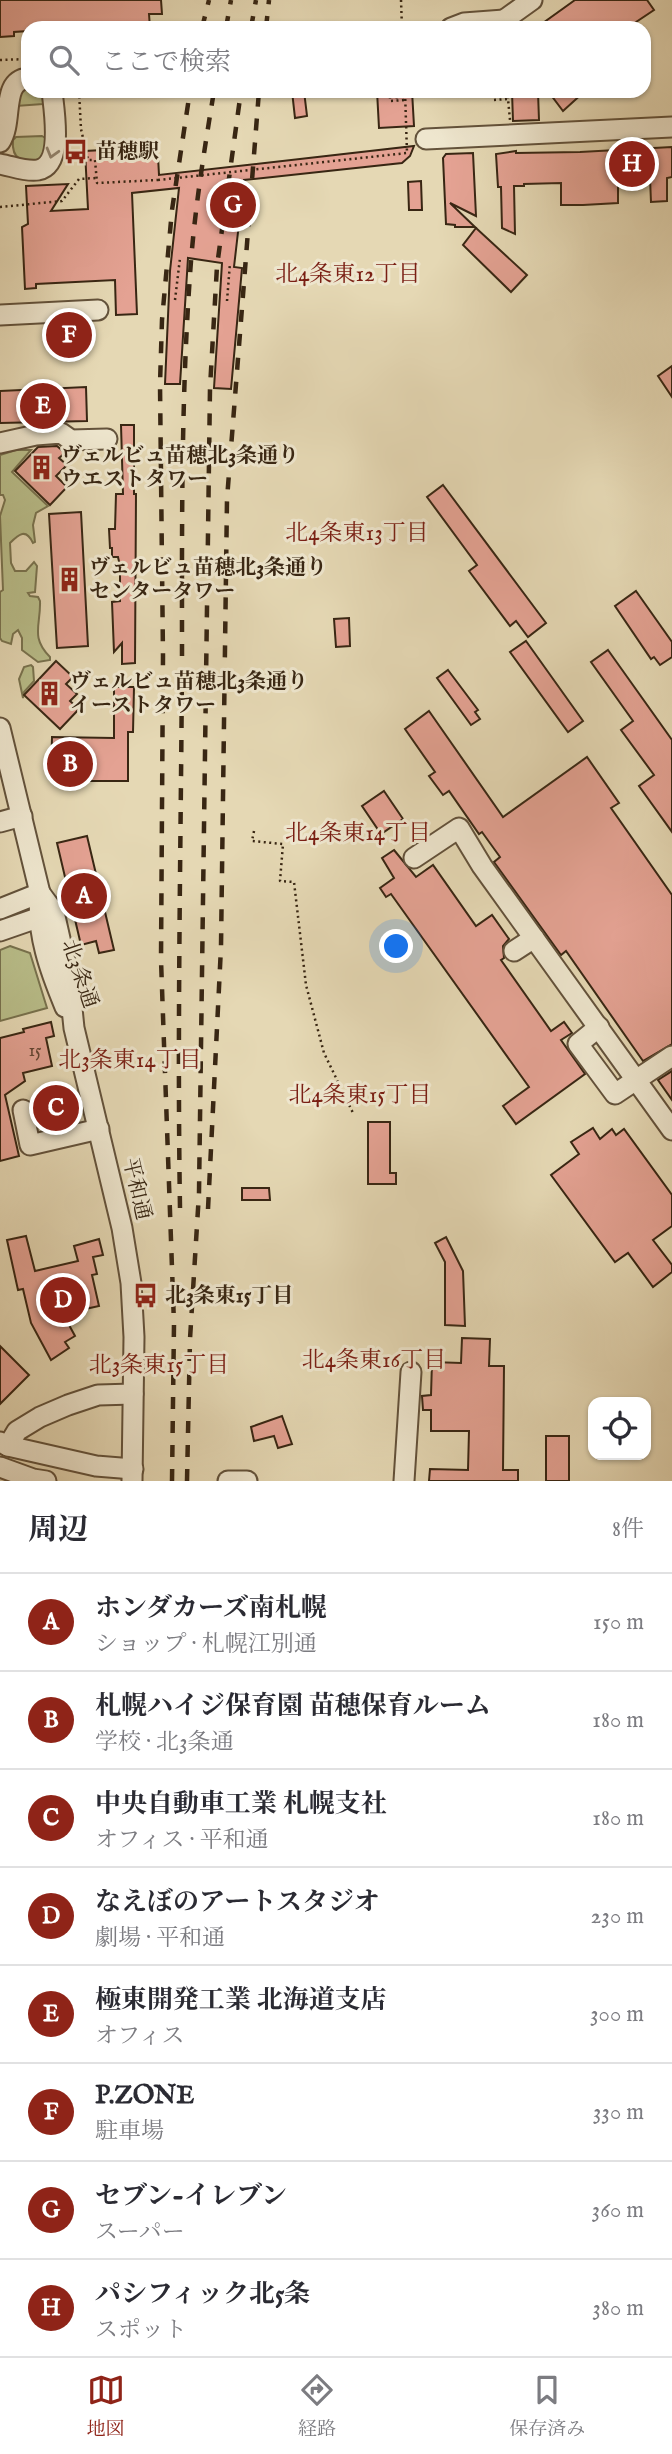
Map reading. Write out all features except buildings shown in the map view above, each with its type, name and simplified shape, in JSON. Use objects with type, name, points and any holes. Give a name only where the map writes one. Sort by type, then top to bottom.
[{"type":"street","points":[[504,21],[533,0]]},
{"type":"street","points":[[0,142],[4,134],[3,101],[6,89],[21,80]]},
{"type":"street","points":[[0,164],[35,170],[42,169],[52,160],[55,145],[52,98]]},
{"type":"street","points":[[426,139],[672,127]]},
{"type":"street","points":[[0,315],[98,310]]},
{"type":"street","points":[[0,443],[61,433],[71,440],[107,439]]},
{"type":"street","name":"北3条通","points":[[0,728],[46,915]]},
{"type":"street","points":[[0,822],[22,816]]},
{"type":"street","points":[[414,858],[459,828],[482,866],[599,1027],[579,1044],[615,1094],[672,1056]]},
{"type":"street","points":[[0,909],[40,893]]},
{"type":"street","points":[[0,932],[46,915]]},
{"type":"street","name":"平和通","points":[[46,915],[69,979],[74,1028],[122,1228],[131,1283],[134,1337],[133,1475]]},
{"type":"street","points":[[514,951],[534,938]]},
{"type":"street","points":[[637,1081],[672,1130]]},
{"type":"street","points":[[23,1110],[30,1145],[99,1129]]},
{"type":"street","points":[[404,1481],[411,1372]]},
{"type":"street","points":[[4,1444],[18,1431],[59,1409],[98,1395],[133,1394]]},
{"type":"street","points":[[4,1444],[133,1475]]},
{"type":"street","points":[[0,1467],[46,1481]]},
{"type":"street","points":[[228,1481],[247,1481]]},
{"type":"path","points":[[401,0],[402,21]]},
{"type":"path","points":[[0,61],[21,60]]},
{"type":"path","points":[[79,98],[81,129],[88,160],[95,160],[97,183],[158,180],[407,153],[405,100],[390,101],[390,98]]},
{"type":"path","points":[[494,100],[509,99],[510,126]]},
{"type":"path","points":[[0,207],[62,201],[79,179],[96,178]]},
{"type":"path","points":[[175,300],[180,257]]},
{"type":"path","points":[[227,302],[230,263]]},
{"type":"path","points":[[254,831],[252,841],[283,844],[280,881],[294,882],[306,985],[324,1052],[354,1115]]},
{"type":"green space","points":[[21,90],[21,98],[45,98],[46,101],[43,104],[16,106],[11,95]]},
{"type":"green space","points":[[42,136],[47,139],[42,161],[24,161],[14,152],[13,140],[16,137]]},
{"type":"green space","points":[[16,450],[31,450],[12,472],[48,506],[36,513],[33,525],[35,542],[33,543],[28,535],[22,534],[10,543],[11,563],[15,571],[26,571],[34,562],[37,566],[35,592],[28,593],[38,597],[40,601],[38,637],[50,657],[50,660],[38,662],[22,650],[22,638],[18,630],[13,634],[11,644],[0,638],[0,592],[3,590],[0,516],[5,500],[3,495],[0,495],[0,455]]},
{"type":"green space","points":[[31,665],[34,681],[24,692],[23,698],[19,679],[24,667]]},
{"type":"green space","points":[[10,946],[30,953],[47,1008],[0,1021],[0,950]]},
{"type":"railway","points":[[204,21],[209,0]]},
{"type":"railway","points":[[227,21],[231,0]]},
{"type":"railway","points":[[252,21],[256,0]]},
{"type":"railway","points":[[267,21],[269,0]]},
{"type":"railway","points":[[172,1481],[174,1324],[161,960],[163,656],[160,384],[162,320],[172,210],[189,98]]},
{"type":"railway","points":[[180,1208],[179,1001],[185,370],[194,229],[213,98]]},
{"type":"railway","points":[[187,1481],[190,1339],[199,1193],[210,388],[217,266],[240,98]]},
{"type":"railway","points":[[208,1209],[221,947],[227,499],[258,98]]},
{"type":"place","name":"苗穂駅","points":[[76,152]]},
{"type":"place","name":"パシフィック北5条","points":[[632,164]]},
{"type":"place","name":"セブン-イレブン","points":[[233,205]]},
{"type":"place","name":"P.ZONE","points":[[69,335]]},
{"type":"place","name":"極東開発工業 北海道支店","points":[[43,406]]},
{"type":"place","name":"ヴェルビュ苗穂北3条通り ウエストタワー","points":[[41,468]]},
{"type":"place","name":"ヴェルビュ苗穂北3条通り センタータワー","points":[[69,580]]},
{"type":"place","name":"ヴェルビュ苗穂北3条通り イーストタワー","points":[[50,694]]},
{"type":"place","name":"札幌ハイジ保育園 苗穂保育ルーム","points":[[70,764]]},
{"type":"place","name":"ホンダカーズ南札幌","points":[[84,896]]},
{"type":"place","name":"中央自動車工業 札幌支社","points":[[56,1108]]},
{"type":"place","name":"北3条東15丁目","points":[[145,1296]]},
{"type":"place","name":"なえぼのアートスタジオ","points":[[63,1300]]},
{"type":"district","name":"北4条東12丁目","points":[[348,274]]},
{"type":"district","name":"北4条東13丁目","points":[[357,533]]},
{"type":"district","name":"北4条東14丁目","points":[[358,833]]},
{"type":"district","name":"北3条東14丁目","points":[[130,1060]]},
{"type":"district","name":"北4条東15丁目","points":[[360,1095]]},
{"type":"district","name":"北4条東16丁目","points":[[374,1360]]},
{"type":"district","name":"北3条東15丁目","points":[[159,1365]]}]
